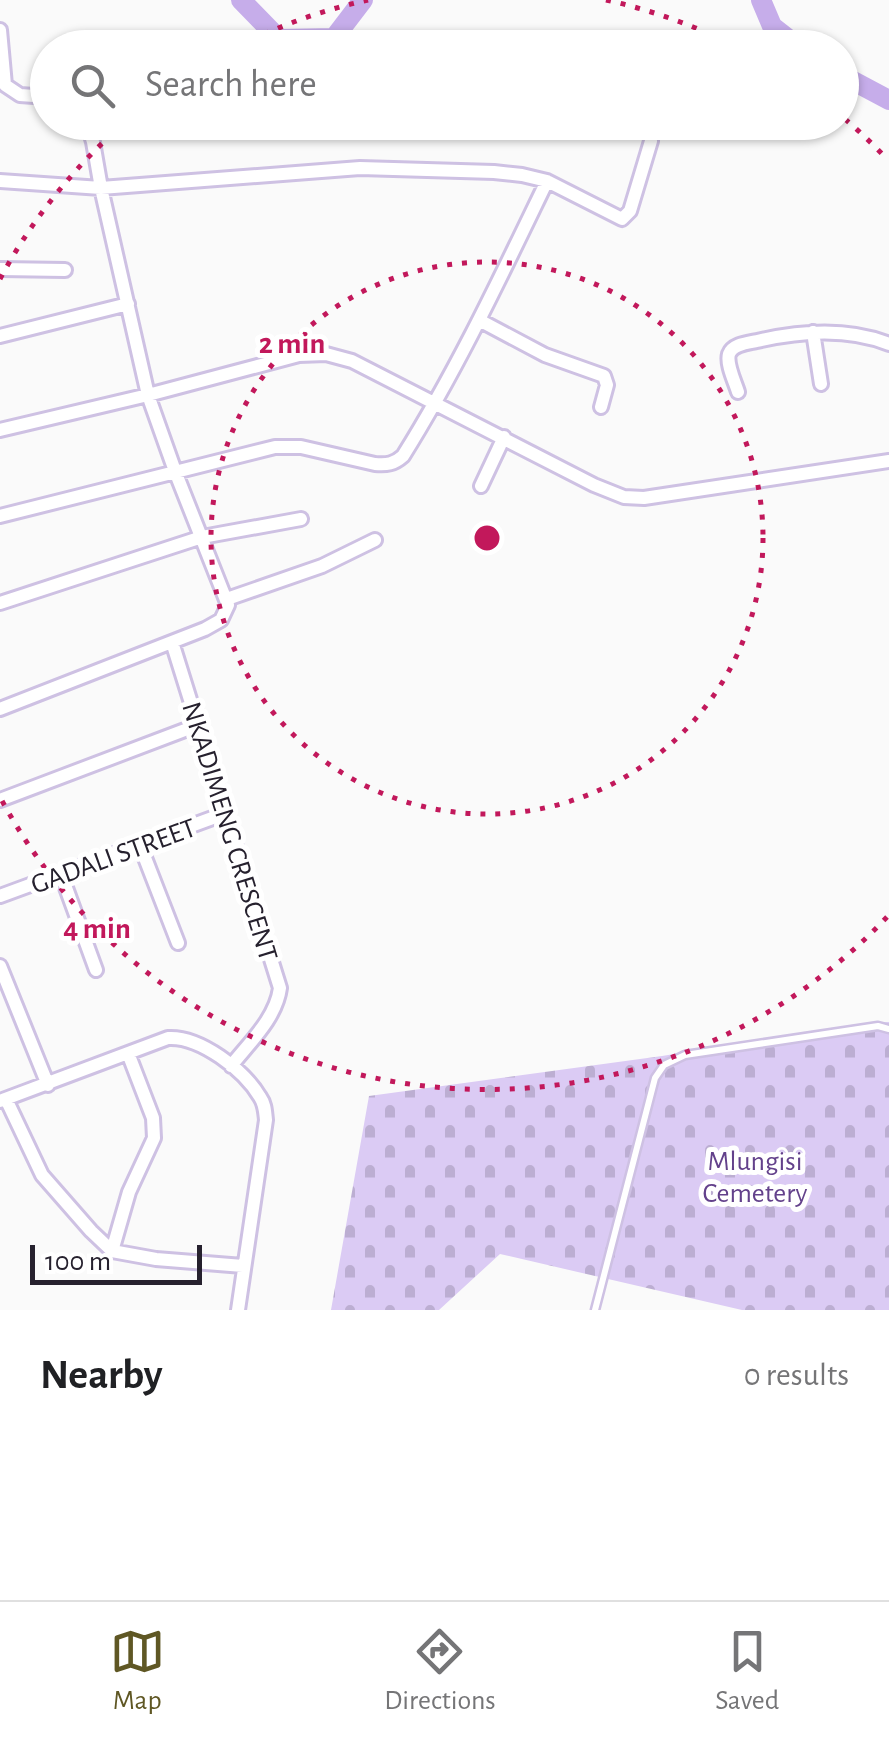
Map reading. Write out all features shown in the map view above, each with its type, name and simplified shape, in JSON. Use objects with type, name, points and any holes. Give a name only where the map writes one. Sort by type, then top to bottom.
[{"type":"street","points":[[0,30],[6,85],[30,95]]},
{"type":"street","points":[[0,709],[216,624],[226,611],[227,599],[148,395],[92,140]]},
{"type":"street","points":[[0,181],[102,188],[386,168],[522,175],[547,182],[616,218],[625,218],[650,141]]},
{"type":"street","points":[[0,516],[288,446],[375,464],[393,463],[404,456],[435,402],[547,182]]},
{"type":"street","points":[[0,269],[65,270]]},
{"type":"street","points":[[0,336],[128,304]]},
{"type":"street","points":[[479,320],[545,355],[604,376],[601,407]]},
{"type":"street","points":[[738,392],[728,359],[734,348],[814,332],[862,336],[889,344]]},
{"type":"street","points":[[814,332],[820,384]]},
{"type":"street","points":[[0,430],[312,354],[326,354],[352,361],[594,485],[624,496],[636,498],[889,461]]},
{"type":"street","points":[[481,486],[504,437]]},
{"type":"street","points":[[0,603],[202,537],[300,519]]},
{"type":"street","points":[[227,599],[322,566],[375,540]]},
{"type":"street","name":"NKADIMENG CRESCENT","points":[[172,642],[280,988],[271,1014],[232,1066]]},
{"type":"street","points":[[0,800],[198,726]]},
{"type":"street","name":"GADALI STREET","points":[[0,896],[226,813]]},
{"type":"street","points":[[140,845],[178,943]]},
{"type":"street","points":[[61,874],[96,970]]},
{"type":"street","points":[[0,966],[48,1085]]},
{"type":"street","points":[[238,1310],[266,1120],[258,1094],[232,1066],[198,1044],[184,1038],[168,1038],[3,1100],[42,1175],[112,1251],[243,1266]]},
{"type":"street","points":[[112,1251],[129,1192],[154,1138],[153,1118],[128,1053]]},
{"type":"lane","points":[[595,1310],[655,1078],[664,1064],[685,1055],[878,1026],[889,1030]]},
{"type":"green space","name":"Mlungisi Cemetery","points":[[889,1022],[889,1310],[742,1310],[500,1254],[439,1310],[331,1310],[369,1096]]},
{"type":"waterway","points":[[241,0],[270,30]]},
{"type":"waterway","points":[[340,30],[363,0]]},
{"type":"waterway","points":[[761,0],[777,30]]},
{"type":"waterway","points":[[859,84],[889,100]]}]
